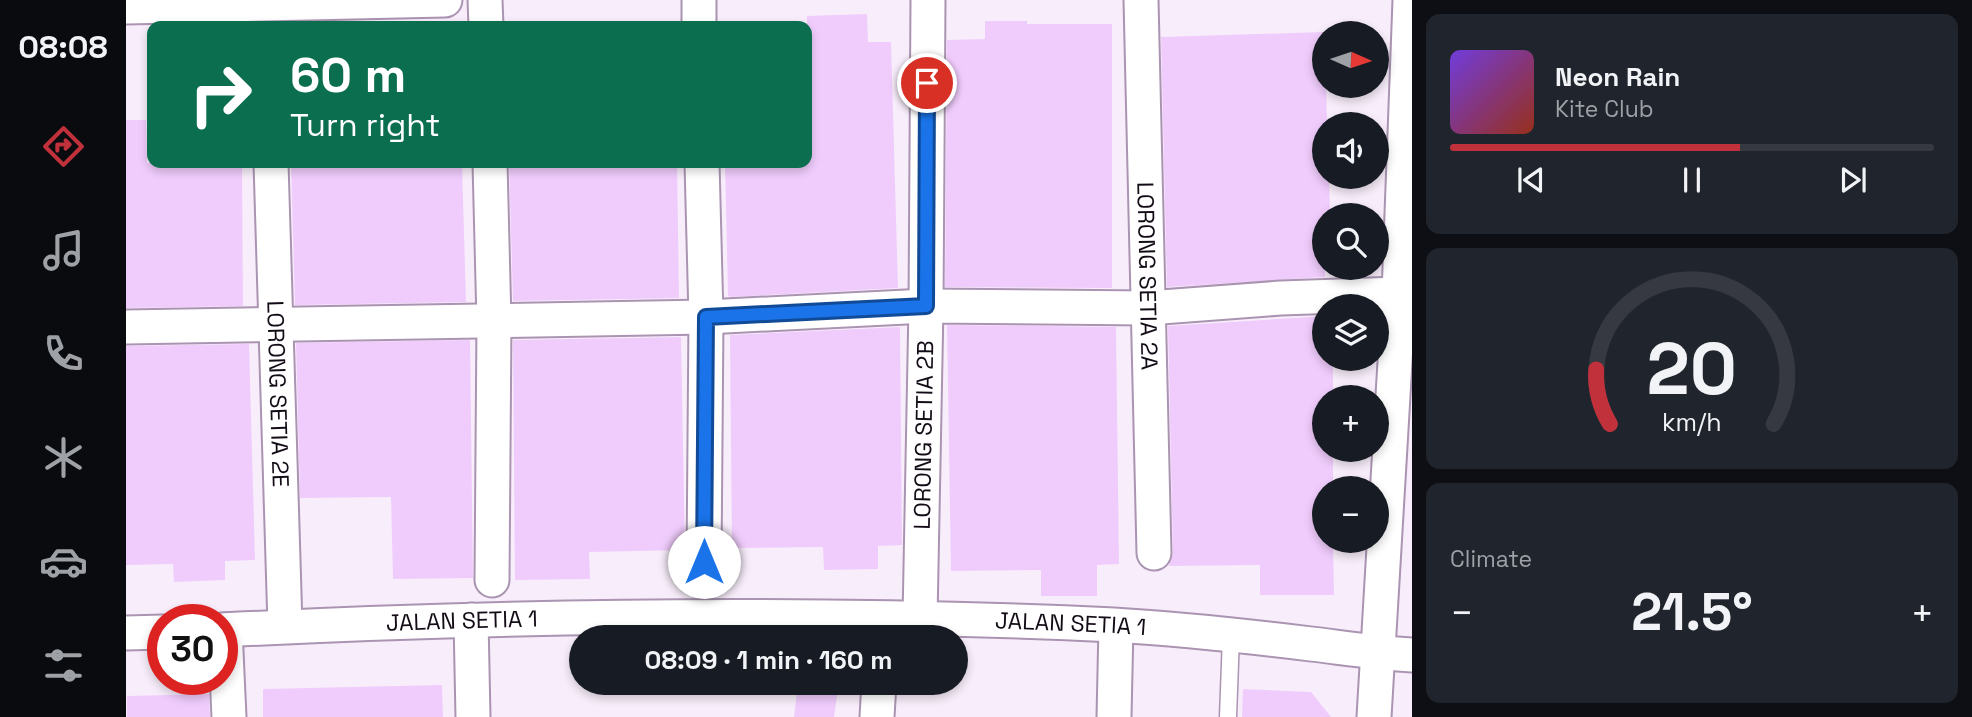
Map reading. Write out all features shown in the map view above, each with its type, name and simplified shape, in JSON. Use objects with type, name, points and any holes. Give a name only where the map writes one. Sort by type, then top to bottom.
[{"type":"street","points":[[126,7],[267,15],[445,0]]},
{"type":"street","points":[[485,0],[486,21]]},
{"type":"street","points":[[698,0],[699,21]]},
{"type":"street","name":"LORONG SETIA 2B","points":[[920,620],[928,0]]},
{"type":"street","name":"LORONG SETIA 2A","points":[[1141,0],[1154,553]]},
{"type":"street","points":[[1374,717],[1399,294],[1410,0]]},
{"type":"street","name":"LORONG SETIA 2E","points":[[271,168],[285,626]]},
{"type":"street","points":[[490,168],[494,322],[492,580]]},
{"type":"street","points":[[702,168],[706,317],[704,562]]},
{"type":"street","points":[[126,327],[706,317],[926,306],[1149,308],[1282,298],[1399,294]]},
{"type":"street","name":"JALAN SETIA 1","points":[[238,629],[471,620],[704,616],[837,625]]},
{"type":"street","points":[[471,620],[473,717]]},
{"type":"street","name":"JALAN SETIA 1","points":[[896,625],[920,620],[1116,626],[1311,644],[1377,653],[1412,654]]},
{"type":"street","points":[[1114,717],[1116,626]]},
{"type":"street","points":[[126,633],[147,632]]},
{"type":"street","points":[[228,695],[229,717]]},
{"type":"street","points":[[877,717],[878,695]]},
{"type":"lane","points":[[1228,717],[1231,636]]},
{"type":"building","points":[[867,14],[868,42],[891,42],[898,288],[730,297],[725,168],[812,168],[812,21],[807,21],[807,16]]},
{"type":"building","points":[[985,21],[1112,24],[1112,288],[945,287],[947,40],[985,39]]},
{"type":"building","points":[[1312,32],[1312,98],[1326,98],[1327,112],[1312,112],[1312,189],[1329,189],[1330,203],[1312,203],[1312,278],[1167,287],[1161,37]]},
{"type":"building","points":[[126,120],[146,120],[147,168],[242,168],[243,306],[126,308]]},
{"type":"building","points":[[291,168],[462,168],[466,302],[295,305]]},
{"type":"building","points":[[509,168],[677,168],[679,298],[513,301]]},
{"type":"building","points":[[1312,317],[1312,371],[1333,371],[1333,385],[1312,385],[1312,462],[1333,462],[1333,476],[1312,476],[1312,553],[1333,553],[1334,595],[1260,595],[1260,565],[1169,566],[1173,553],[1168,326]]},
{"type":"building","points":[[947,325],[1116,327],[1119,564],[1097,565],[1097,596],[1041,596],[1041,570],[951,571]]},
{"type":"building","points":[[900,327],[902,545],[878,546],[878,569],[824,570],[823,547],[732,548],[730,335]]},
{"type":"building","points":[[681,337],[685,550],[589,552],[590,579],[515,580],[513,340]]},
{"type":"building","points":[[470,340],[473,578],[393,579],[391,497],[300,498],[296,343]]},
{"type":"building","points":[[249,344],[255,560],[225,561],[225,580],[174,582],[173,564],[126,565],[126,346]]},
{"type":"building","points":[[442,685],[443,717],[263,717],[263,689]]},
{"type":"building","points":[[1243,689],[1311,692],[1331,717],[1242,717]]},
{"type":"building","points":[[209,695],[210,717],[127,717],[127,696]]},
{"type":"building","points":[[797,695],[837,695],[834,717],[794,717]]},
{"type":"route","points":[[704,562],[706,317],[926,306],[927,83]]}]
